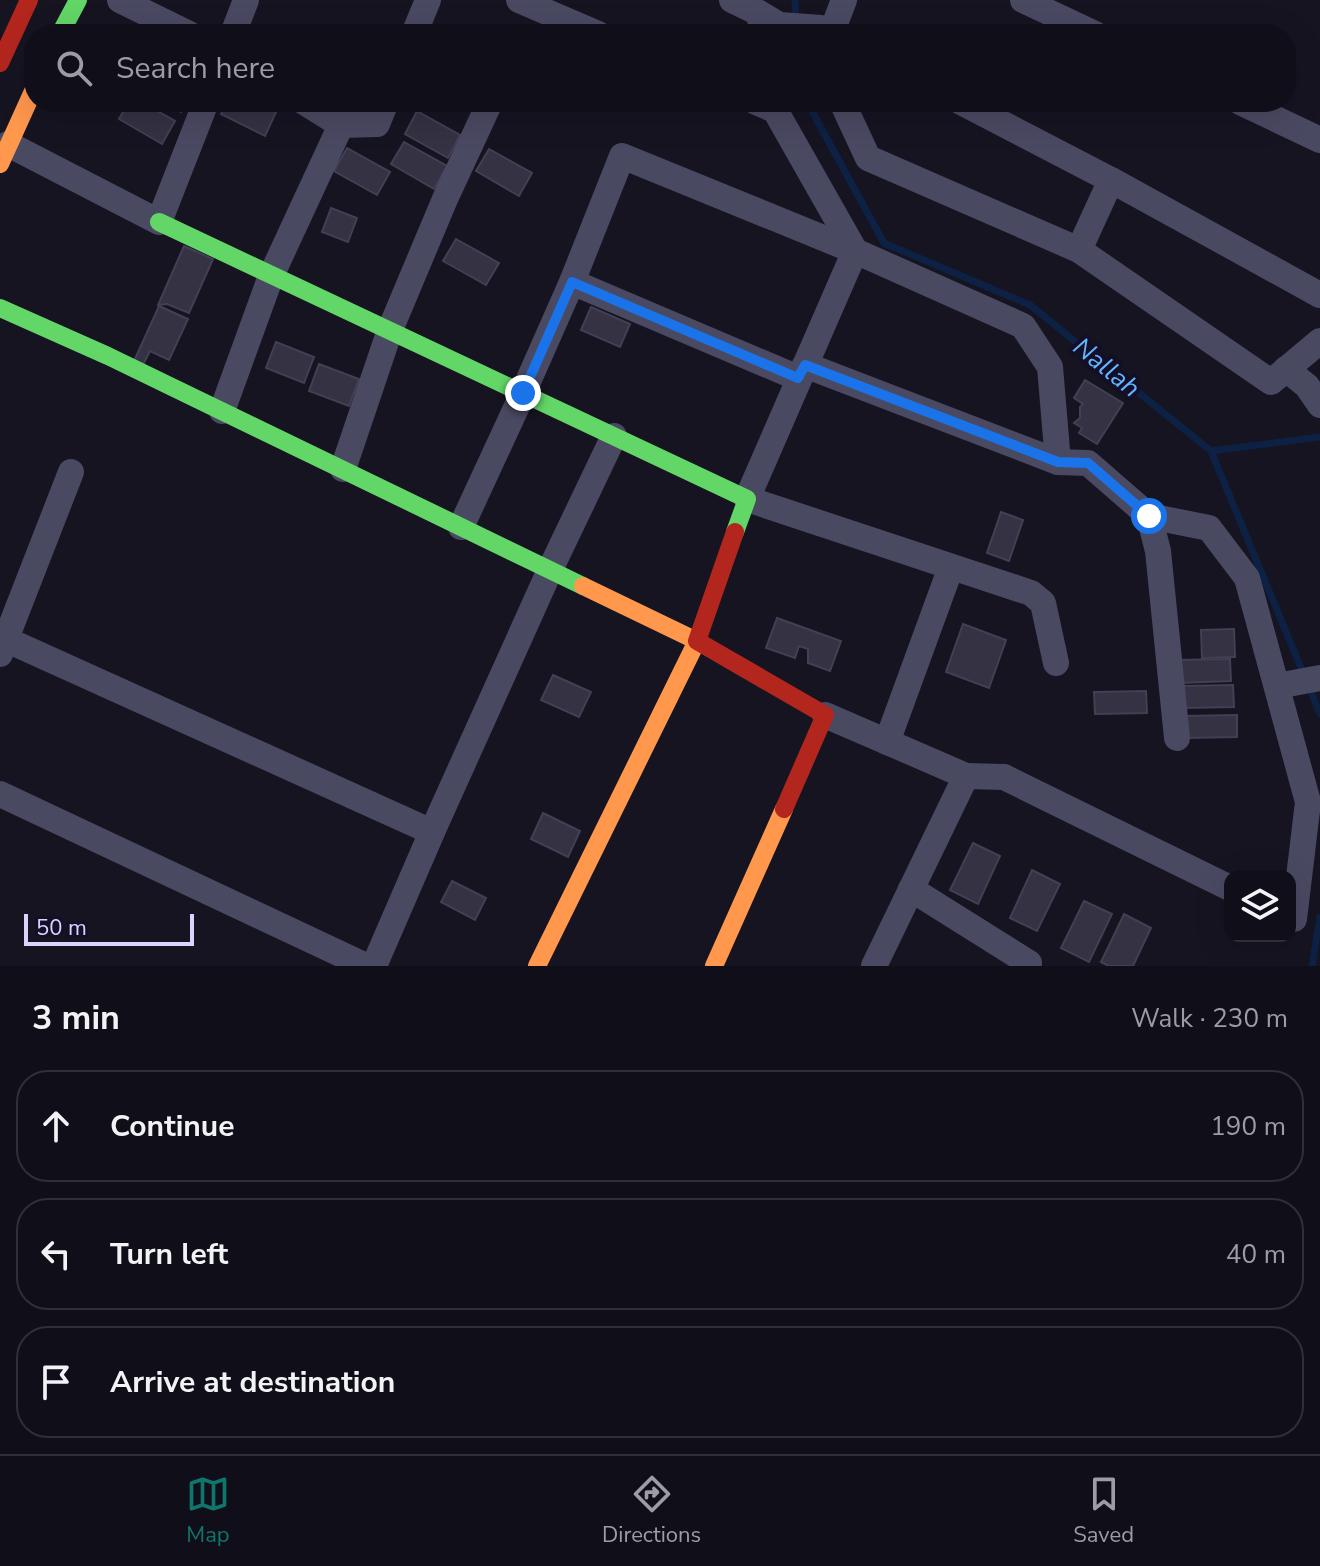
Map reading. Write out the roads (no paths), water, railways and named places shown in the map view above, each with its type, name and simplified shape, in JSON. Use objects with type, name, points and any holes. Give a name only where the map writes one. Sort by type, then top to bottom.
[{"type":"street","points":[[0,63],[29,0]]},
{"type":"street","points":[[65,24],[78,0]]},
{"type":"street","points":[[120,0],[169,24]]},
{"type":"street","points":[[237,24],[246,0]]},
{"type":"street","points":[[418,24],[428,0]]},
{"type":"street","points":[[519,0],[575,24]]},
{"type":"street","points":[[732,0],[767,24]]},
{"type":"street","points":[[832,24],[844,0]]},
{"type":"street","points":[[1023,0],[1074,24]]},
{"type":"street","points":[[24,111],[4,154],[159,222],[747,499],[1031,593],[1043,603],[1056,663]]},
{"type":"street","points":[[159,222],[202,112]]},
{"type":"street","points":[[320,112],[341,125],[377,124],[382,112]]},
{"type":"street","points":[[343,469],[390,330],[485,112]]},
{"type":"street","points":[[772,112],[855,251]]},
{"type":"street","points":[[847,112],[868,158],[1079,250],[1271,382],[1320,341]]},
{"type":"street","points":[[980,112],[1320,295]]},
{"type":"street","points":[[1261,112],[1320,140]]},
{"type":"street","points":[[222,411],[271,276],[341,125]]},
{"type":"street","points":[[461,527],[572,282],[622,156],[855,251],[1023,326],[1050,367],[1058,462]]},
{"type":"street","points":[[1079,250],[1111,180]]},
{"type":"street","points":[[537,966],[697,641],[747,499],[855,251]]},
{"type":"street","points":[[572,282],[802,372],[1058,462],[1088,463],[1149,516],[1209,528],[1247,578],[1308,802],[1296,902]]},
{"type":"street","points":[[0,308],[108,356],[697,641],[825,715],[966,776],[1004,777],[1224,885]]},
{"type":"street","points":[[1286,369],[1307,386],[1320,405]]},
{"type":"street","points":[[374,966],[550,570],[614,436]]},
{"type":"street","points":[[71,472],[3,647],[432,832]]},
{"type":"street","points":[[1149,516],[1158,551],[1177,738]]},
{"type":"street","points":[[887,742],[951,567]]},
{"type":"street","points":[[1277,686],[1320,678]]},
{"type":"street","points":[[714,966],[825,715]]},
{"type":"street","points":[[874,966],[966,776]]},
{"type":"street","points":[[0,794],[366,966]]},
{"type":"street","points":[[911,889],[1031,965]]},
{"type":"waterway","name":"Nallah","points":[[795,0],[796,20]]},
{"type":"waterway","name":"Nallah","points":[[812,112],[884,243],[1030,305],[1211,451],[1304,675]]},
{"type":"waterway","points":[[1211,451],[1320,437]]},
{"type":"waterway","name":"Nallah","points":[[1309,687],[1320,714]]},
{"type":"waterway","name":"Nallah","points":[[1312,966],[1320,917]]}]
